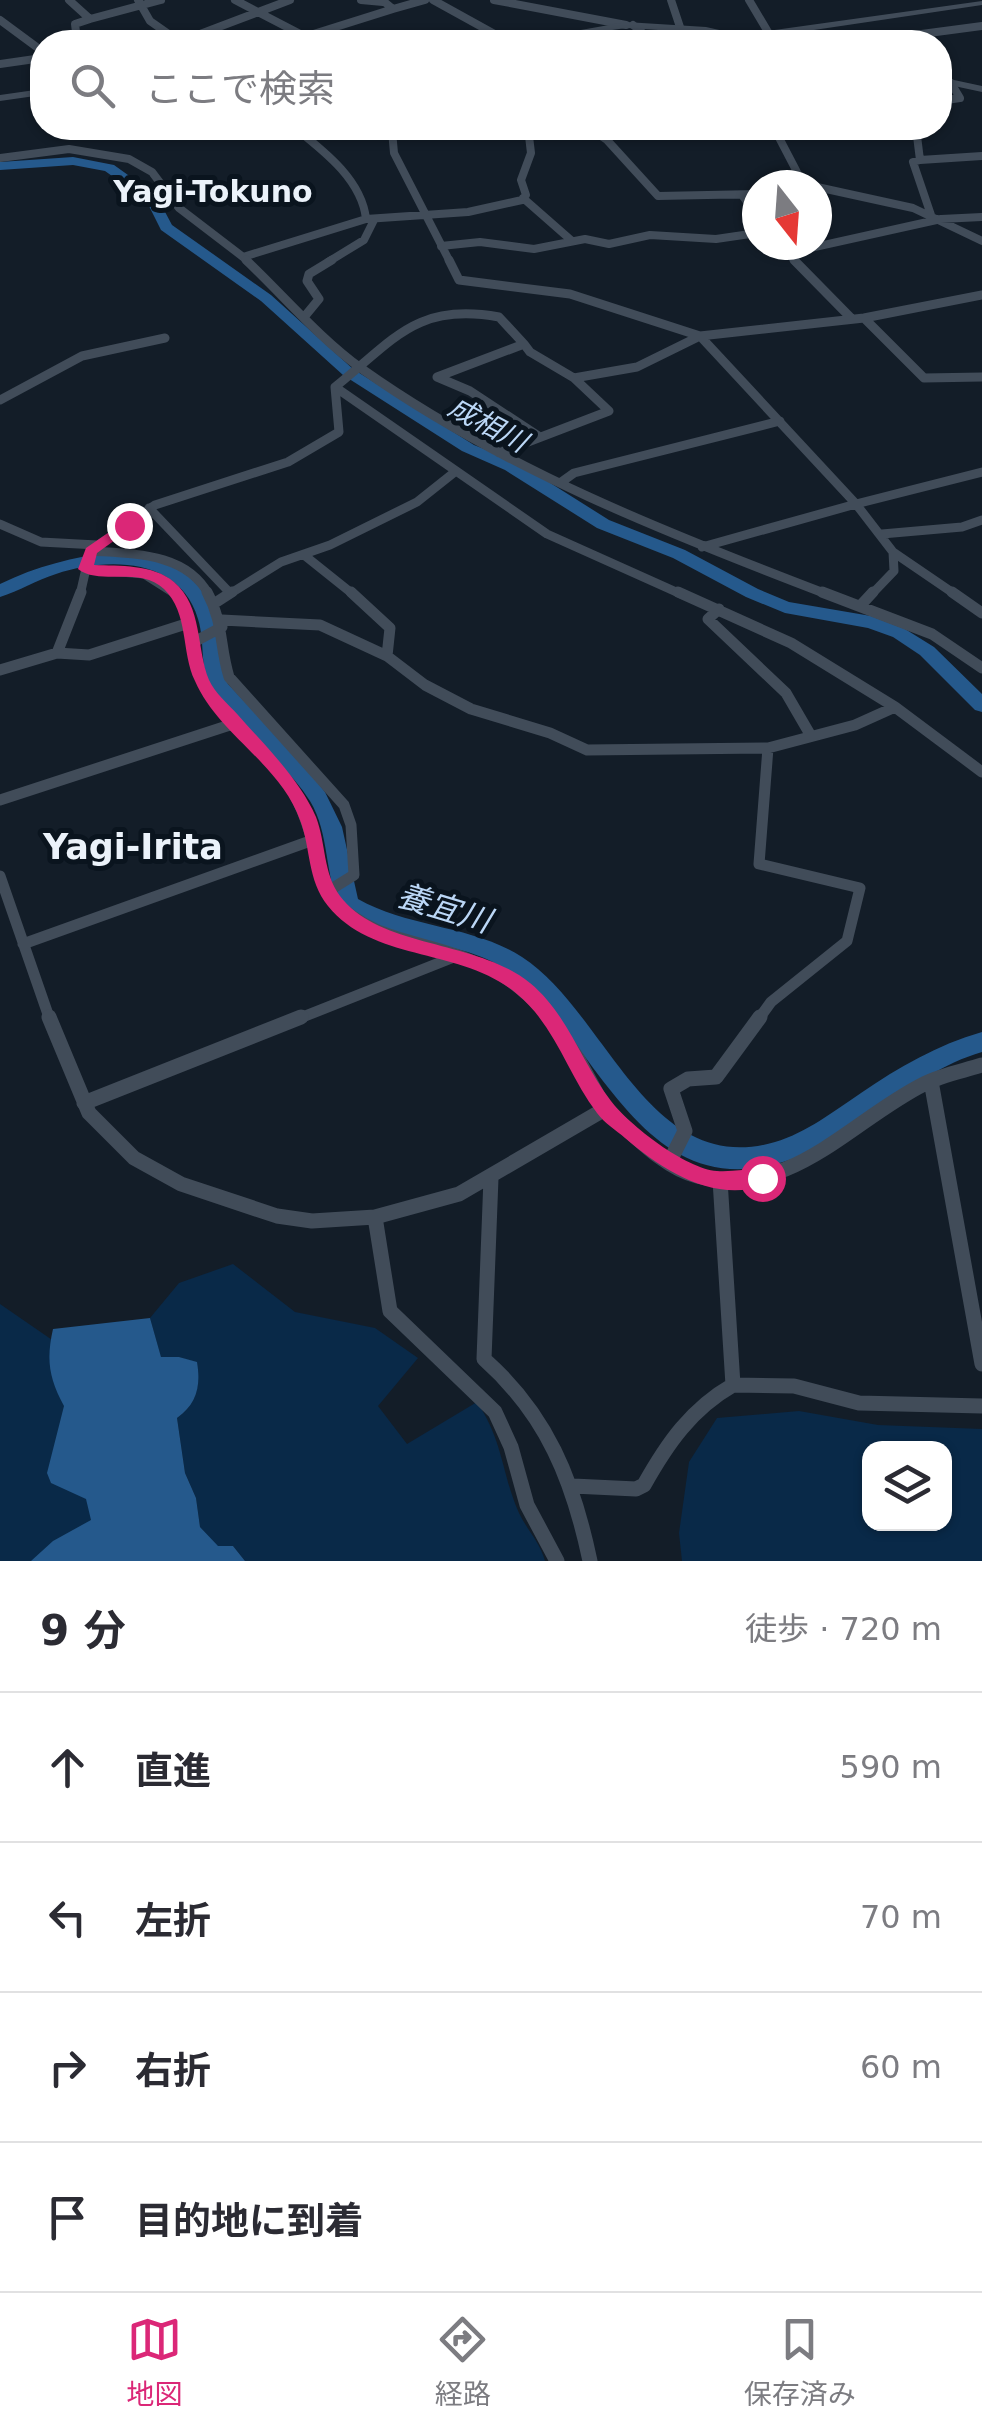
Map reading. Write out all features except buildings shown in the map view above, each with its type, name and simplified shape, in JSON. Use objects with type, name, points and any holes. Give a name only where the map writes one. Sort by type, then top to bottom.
[{"type":"main road","points":[[827,30],[982,3]]},
{"type":"main road","points":[[597,30],[630,25],[705,30]]},
{"type":"main road","points":[[952,83],[982,89]]},
{"type":"main road","points":[[0,98],[30,94]]},
{"type":"street","points":[[70,0],[90,19]]},
{"type":"street","points":[[76,30],[75,24],[161,0]]},
{"type":"street","points":[[235,0],[294,30]]},
{"type":"street","points":[[211,30],[290,0]]},
{"type":"street","points":[[361,0],[383,1],[394,10]]},
{"type":"street","points":[[329,30],[425,0]]},
{"type":"street","points":[[433,0],[487,30]]},
{"type":"street","points":[[494,0],[630,25],[637,30]]},
{"type":"street","points":[[550,0],[550,10]]},
{"type":"street","points":[[672,0],[680,27]]},
{"type":"street","points":[[749,0],[765,30]]},
{"type":"street","points":[[139,4],[150,21],[162,30]]},
{"type":"street","points":[[0,20],[30,44]]},
{"type":"street","points":[[952,30],[982,26]]},
{"type":"street","points":[[0,64],[30,57]]},
{"type":"street","points":[[305,316],[319,299],[306,281],[309,274],[364,240],[370,220],[359,194],[311,140]]},
{"type":"street","points":[[393,140],[394,152],[459,280],[570,294],[700,336],[856,504],[893,552],[982,613]]},
{"type":"street","points":[[529,140],[523,198],[572,240]]},
{"type":"street","points":[[606,140],[658,196],[742,195]]},
{"type":"street","points":[[780,140],[796,170]]},
{"type":"street","points":[[918,140],[920,160]]},
{"type":"street","points":[[0,158],[69,149],[129,160],[152,172],[179,208],[243,257],[359,370],[499,452],[560,482],[702,546],[932,634],[982,668]]},
{"type":"street","points":[[930,215],[912,162],[982,156]]},
{"type":"street","points":[[832,191],[889,201],[941,219],[982,241]]},
{"type":"street","points":[[243,257],[370,220],[468,212],[523,198]]},
{"type":"street","points":[[832,240],[941,219],[982,218]]},
{"type":"street","points":[[441,246],[480,242],[534,249],[572,240],[595,239],[609,244],[650,235],[716,239],[742,235]]},
{"type":"street","points":[[794,260],[852,320]]},
{"type":"street","points":[[574,378],[637,366],[700,336],[852,320],[982,295]]},
{"type":"street","points":[[338,385],[400,329],[439,313],[498,317],[524,344],[574,378],[609,411],[499,452]]},
{"type":"street","points":[[864,318],[924,378],[982,376]]},
{"type":"street","points":[[0,400],[82,356],[165,338]]},
{"type":"street","points":[[524,344],[437,377],[470,392],[540,436]]},
{"type":"street","points":[[338,385],[547,534],[791,644],[895,707],[982,772]]},
{"type":"street","points":[[57,653],[80,597],[92,550],[149,508],[288,462],[339,432],[338,385]]},
{"type":"street","points":[[560,482],[574,473],[780,421]]},
{"type":"street","points":[[215,603],[280,562],[417,502],[456,471]]},
{"type":"street","points":[[702,546],[982,472]]},
{"type":"street","points":[[149,508],[188,544],[192,554],[230,593]]},
{"type":"street","points":[[882,534],[962,527],[982,520]]},
{"type":"street","points":[[0,524],[44,544],[67,540],[92,550],[131,551],[168,560],[194,575],[215,603],[220,650],[229,676],[344,805],[354,875],[332,893]]},
{"type":"street","points":[[861,605],[894,571],[893,552]]},
{"type":"street","points":[[304,554],[382,618],[390,628],[387,656]]},
{"type":"street","points":[[85,569],[134,571],[163,581],[184,606],[201,678],[282,776],[308,818],[318,867],[352,920],[374,932],[459,955],[523,988],[544,1008],[605,1109],[669,1163],[696,1176],[720,1180],[762,1178],[814,1158],[932,1081],[982,1065]]},
{"type":"street","points":[[719,609],[708,618],[786,693],[811,736]]},
{"type":"street","points":[[192,642],[220,626],[312,623],[387,656],[424,685],[471,709],[550,733],[586,750],[768,748],[873,719],[895,707]]},
{"type":"street","points":[[0,670],[57,653],[89,655],[189,624]]},
{"type":"street","points":[[0,800],[236,723]]},
{"type":"street","points":[[669,1163],[685,1131],[671,1088],[688,1079],[716,1077],[770,1002],[847,941],[860,888],[760,864],[768,748]]},
{"type":"street","points":[[23,944],[314,840]]},
{"type":"street","points":[[0,876],[88,1114],[134,1158],[180,1184],[277,1216],[312,1221],[375,1217],[459,1194],[605,1109]]},
{"type":"street","points":[[84,1103],[459,955]]},
{"type":"street","points":[[932,1081],[982,1364]]},
{"type":"street","points":[[491,1178],[484,1360],[516,1385],[534,1410],[573,1486],[590,1561]]},
{"type":"street","points":[[720,1180],[733,1386]]},
{"type":"street","points":[[375,1217],[390,1311],[471,1385],[494,1412],[511,1448],[528,1505],[558,1561]]},
{"type":"street","points":[[573,1486],[636,1489],[644,1484],[678,1428],[711,1396],[733,1386],[794,1386],[859,1403],[982,1406]]},
{"type":"shaded area","points":[[233,1264],[295,1312],[375,1328],[418,1358],[378,1406],[407,1444],[477,1402],[497,1444],[519,1513],[545,1561],[245,1561],[233,1546],[218,1547],[200,1527],[196,1498],[185,1473],[177,1418],[196,1394],[197,1363],[179,1357],[161,1358],[150,1318],[179,1283]]},
{"type":"shaded area","points":[[0,1304],[116,1384],[216,1561],[0,1561]]},
{"type":"shaded area","points":[[150,1318],[161,1357],[197,1362],[196,1394],[177,1418],[185,1473],[196,1498],[200,1527],[218,1546],[233,1546],[245,1561],[31,1561],[53,1541],[91,1520],[86,1499],[51,1483],[47,1473],[64,1406],[50,1369],[53,1329]]},
{"type":"shaded area","points":[[799,1411],[878,1425],[982,1429],[982,1561],[682,1561],[679,1533],[689,1462],[717,1418]]},
{"type":"waterway","name":"成相川","points":[[0,166],[73,161],[109,168],[151,198],[166,227],[266,298],[348,372],[468,448],[511,466],[603,524],[679,554],[752,593],[785,607],[871,622],[899,633],[927,651],[982,705]]},
{"type":"waterway","name":"養宜川","points":[[0,591],[83,561],[143,560],[169,570],[191,588],[206,615],[211,661],[221,688],[318,797],[332,827],[349,904],[390,924],[478,946],[518,966],[547,993],[630,1098],[660,1128],[694,1150],[732,1160],[776,1153],[828,1128],[932,1061],[982,1042]]},
{"type":"district","name":"Yagi-Tokuno","points":[[213,192]]},
{"type":"district","name":"Yagi-Irita","points":[[133,847]]},
{"type":"route","points":[[129,525],[90,551],[85,569],[134,571],[163,581],[173,589],[187,613],[201,678],[210,694],[282,776],[308,818],[318,867],[331,898],[352,920],[397,941],[464,956],[523,988],[560,1031],[605,1109],[669,1163],[713,1180],[762,1178]]}]
